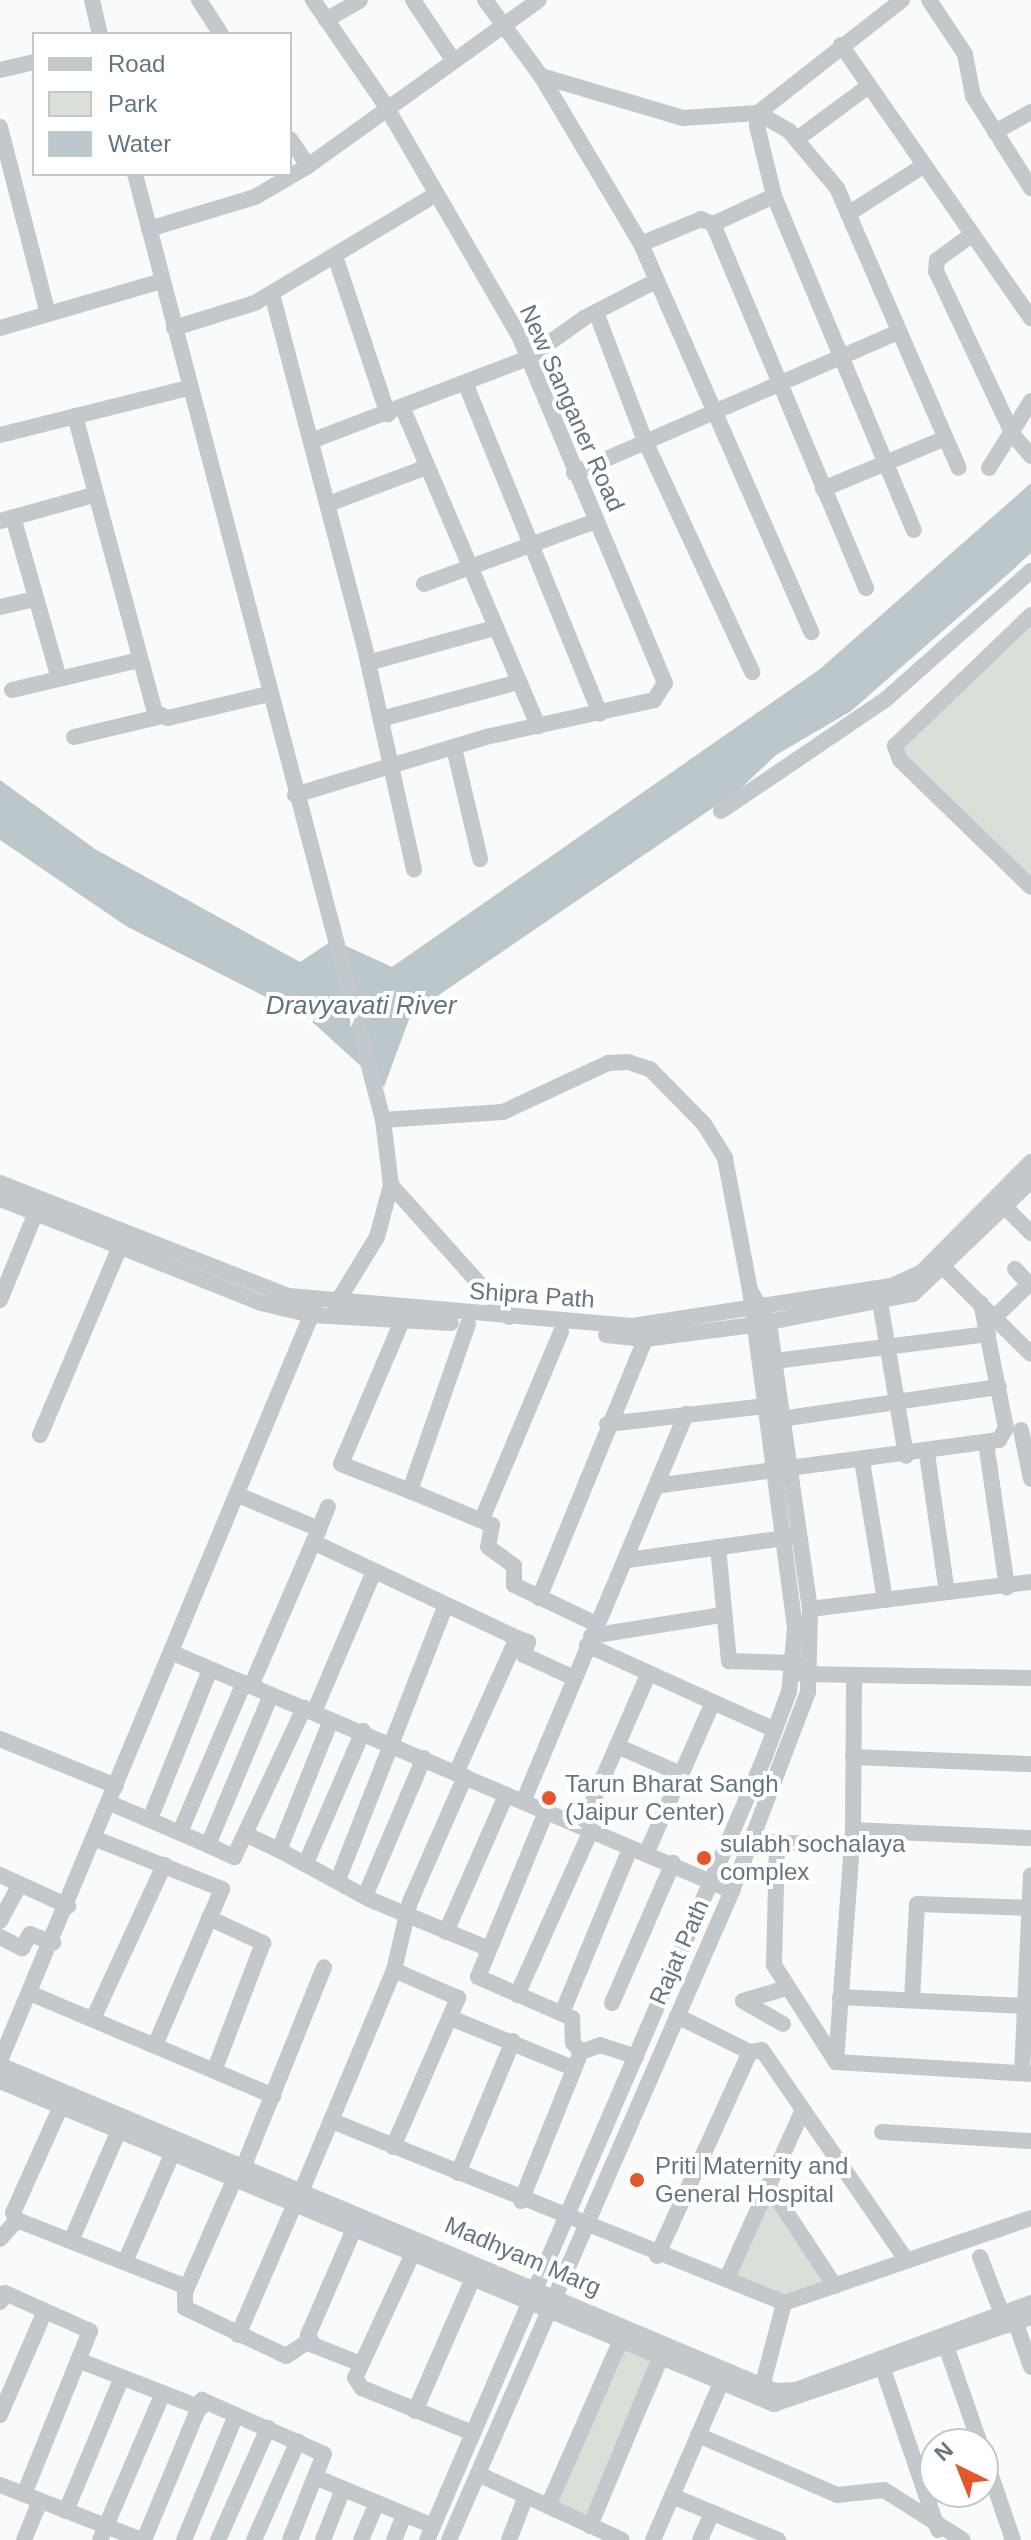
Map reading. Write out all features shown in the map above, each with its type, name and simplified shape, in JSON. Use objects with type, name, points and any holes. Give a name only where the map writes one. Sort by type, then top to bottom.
[{"type":"street","points":[[92,0],[100,32]]},
{"type":"street","points":[[199,0],[220,32]]},
{"type":"street","name":"New Sanganer Road","points":[[313,0],[386,106],[433,196],[528,358],[665,683],[654,700],[600,714]]},
{"type":"street","points":[[326,20],[360,0]]},
{"type":"street","points":[[413,0],[453,60]]},
{"type":"street","points":[[485,0],[541,76],[641,244],[711,412],[811,632]]},
{"type":"street","points":[[292,175],[539,0]]},
{"type":"street","points":[[541,76],[683,118],[758,113],[902,0]]},
{"type":"street","points":[[929,0],[965,54],[967,82],[1031,188]]},
{"type":"street","points":[[841,45],[970,236],[1031,318]]},
{"type":"street","points":[[0,70],[32,62]]},
{"type":"street","points":[[797,139],[869,86]]},
{"type":"street","points":[[995,132],[1031,112]]},
{"type":"street","points":[[758,113],[797,139],[824,165],[848,214],[943,439],[959,468]]},
{"type":"street","points":[[758,113],[774,196],[839,361],[914,530]]},
{"type":"street","points":[[0,127],[48,314]]},
{"type":"street","points":[[292,142],[308,166]]},
{"type":"street","points":[[848,214],[923,166]]},
{"type":"street","points":[[136,176],[295,795],[382,1113],[391,1185],[377,1237],[336,1304]]},
{"type":"street","points":[[149,229],[255,197],[291,176]]},
{"type":"street","points":[[174,328],[272,294],[433,196]]},
{"type":"street","points":[[713,224],[774,196]]},
{"type":"street","points":[[641,244],[701,219],[713,224],[779,388],[866,588]]},
{"type":"street","points":[[970,236],[935,266],[1013,435],[1031,456]]},
{"type":"street","points":[[335,256],[395,411],[427,467],[538,726]]},
{"type":"street","points":[[0,328],[162,281]]},
{"type":"street","points":[[311,441],[466,385],[528,358],[596,312],[656,281]]},
{"type":"street","points":[[272,294],[368,663],[389,770],[414,870]]},
{"type":"street","points":[[596,312],[645,441],[752,672]]},
{"type":"street","points":[[574,473],[711,412],[779,388],[898,332]]},
{"type":"street","points":[[295,795],[538,726],[600,714],[466,385]]},
{"type":"street","points":[[0,435],[189,388]]},
{"type":"street","points":[[989,468],[1013,435],[1031,401]]},
{"type":"street","points":[[75,416],[140,660],[148,702],[163,716]]},
{"type":"street","points":[[823,489],[943,439]]},
{"type":"street","points":[[328,504],[427,467]]},
{"type":"street","points":[[59,678],[36,599],[6,519],[94,495]]},
{"type":"street","points":[[424,584],[470,571],[532,543],[596,521]]},
{"type":"street","points":[[721,811],[885,700],[1031,571]]},
{"type":"street","points":[[0,607],[36,599]]},
{"type":"street","points":[[1031,615],[895,746],[900,760],[1031,887]]},
{"type":"street","points":[[368,663],[494,628]]},
{"type":"street","points":[[12,690],[140,660]]},
{"type":"street","points":[[381,719],[518,682]]},
{"type":"street","points":[[74,737],[269,694]]},
{"type":"street","points":[[455,752],[480,859]]},
{"type":"street","points":[[382,1113],[503,1112],[608,1063],[650,1069],[717,1140],[758,1316]]},
{"type":"street","name":"Shipra Path","points":[[0,1199],[34,1217],[119,1249],[314,1308],[402,1321],[645,1339],[891,1286],[922,1272],[1031,1162]]},
{"type":"street","name":"Shipra Path","points":[[0,1183],[123,1236],[314,1308],[336,1304],[632,1326],[758,1316],[880,1302],[913,1294],[944,1268],[1031,1181]]},
{"type":"street","points":[[391,1185],[509,1317]]},
{"type":"street","points":[[1005,1207],[1031,1233]]},
{"type":"street","points":[[0,1300],[34,1217]]},
{"type":"street","points":[[40,1435],[119,1249]]},
{"type":"street","points":[[944,1268],[1031,1354]]},
{"type":"street","points":[[995,1317],[1030,1283],[1015,1269]]},
{"type":"street","points":[[880,1302],[906,1456]]},
{"type":"street","points":[[981,1303],[999,1387],[1030,1459],[1031,1479]]},
{"type":"street","points":[[0,2063],[32,1994],[314,1308]]},
{"type":"street","name":"Rajat Path","points":[[758,1316],[775,1361],[781,1419],[780,1470]]},
{"type":"street","name":"Rajat Path","points":[[430,2533],[775,1730],[794,1668],[790,1537],[780,1470],[764,1406],[758,1316]]},
{"type":"street","points":[[402,1321],[341,1464],[482,1519],[494,1529],[489,1549],[514,1566],[512,1583],[649,1673],[775,1730]]},
{"type":"street","points":[[410,1491],[468,1324]]},
{"type":"street","points":[[482,1519],[561,1332]]},
{"type":"street","points":[[775,1361],[988,1334]]},
{"type":"street","points":[[539,1598],[607,1424],[645,1339]]},
{"type":"street","points":[[781,1419],[999,1387]]},
{"type":"street","points":[[607,1424],[764,1406]]},
{"type":"street","points":[[523,1802],[591,1635],[662,1485],[686,1414]]},
{"type":"street","points":[[662,1485],[927,1454],[986,1443],[1019,1430]]},
{"type":"street","points":[[986,1443],[1007,1587]]},
{"type":"street","points":[[927,1454],[947,1592]]},
{"type":"street","points":[[862,1461],[885,1600]]},
{"type":"street","points":[[238,1495],[374,1571],[528,1642],[524,1655],[574,1678]]},
{"type":"street","points":[[180,1832],[328,1507]]},
{"type":"street","points":[[628,1560],[790,1537]]},
{"type":"street","name":"Rajat Path","points":[[449,2540],[789,1756],[810,1676],[810,1609],[790,1537]]},
{"type":"street","points":[[718,1547],[722,1615],[731,1663],[794,1668],[810,1676],[1031,1678]]},
{"type":"street","points":[[110,1803],[237,1857],[374,1571]]},
{"type":"street","points":[[810,1609],[1031,1582]]},
{"type":"street","points":[[338,1880],[446,1605]]},
{"type":"street","points":[[591,1635],[722,1615]]},
{"type":"street","points":[[238,2335],[394,1970],[407,1917],[460,1775],[517,1638]]},
{"type":"street","points":[[173,1653],[393,1743],[506,1795],[711,1879],[732,1891]]},
{"type":"street","points":[[150,1819],[210,1670]]},
{"type":"street","points":[[517,1995],[649,1673]]},
{"type":"street","points":[[836,2062],[852,1838],[854,1675]]},
{"type":"street","points":[[208,1845],[271,1695]]},
{"type":"street","points":[[562,2013],[638,1851],[681,1774],[713,1702]]},
{"type":"street","points":[[279,1850],[331,1720]]},
{"type":"street","points":[[306,1863],[363,1731]]},
{"type":"street","points":[[0,1739],[116,1786]]},
{"type":"street","points":[[617,1746],[681,1774]]},
{"type":"street","points":[[853,1757],[1031,1764]]},
{"type":"street","points":[[365,1896],[424,1758]]},
{"type":"street","points":[[446,1932],[506,1795]]},
{"type":"street","points":[[546,1812],[489,1949],[480,1980],[575,2021],[573,2043],[581,2052]]},
{"type":"street","points":[[249,1836],[407,1917],[489,1949]]},
{"type":"street","points":[[753,1839],[777,1843],[852,1838],[1031,1838]]},
{"type":"street","points":[[96,1839],[222,1889],[156,2043]]},
{"type":"street","points":[[777,1843],[774,1965],[836,2062]]},
{"type":"street","points":[[612,2003],[673,1863]]},
{"type":"street","points":[[93,2019],[164,1865]]},
{"type":"street","points":[[0,1875],[68,1906]]},
{"type":"street","points":[[836,2062],[1027,2074],[1022,2006],[1031,1875]]},
{"type":"street","points":[[0,1921],[20,1884]]},
{"type":"street","points":[[912,2000],[917,1904],[1029,1908]]},
{"type":"street","points":[[209,1918],[263,1943],[215,2069]]},
{"type":"street","points":[[0,1937],[22,1948],[30,1934],[53,1943]]},
{"type":"street","points":[[245,2163],[324,1967]]},
{"type":"street","points":[[393,2147],[458,1998],[394,1970]]},
{"type":"street","points":[[783,2024],[743,2001],[786,1988]]},
{"type":"street","points":[[32,1994],[156,2043],[273,2096]]},
{"type":"street","points":[[840,1997],[1022,2006]]},
{"type":"street","points":[[677,2016],[750,2052],[762,2050],[907,2261]]},
{"type":"street","points":[[451,2018],[573,2068]]},
{"type":"street","points":[[458,2173],[513,2041]]},
{"type":"street","points":[[521,2201],[581,2052],[600,2045],[636,2057]]},
{"type":"street","points":[[657,2256],[750,2052]]},
{"type":"street","name":"Madhyam Marg","points":[[0,2063],[245,2163],[355,2227],[474,2276],[534,2293]]},
{"type":"street","name":"Madhyam Marg","points":[[0,2081],[235,2178],[298,2196],[762,2387],[796,2390],[1015,2316]]},
{"type":"street","points":[[61,2106],[13,2213],[17,2220],[187,2287]]},
{"type":"street","points":[[727,2278],[803,2110]]},
{"type":"street","points":[[332,2121],[563,2218],[587,2224],[657,2256],[727,2278],[784,2303],[1031,2218]]},
{"type":"street","points":[[71,2241],[119,2130]]},
{"type":"street","points":[[882,2132],[1031,2141]]},
{"type":"street","points":[[125,2262],[173,2152]]},
{"type":"street","points":[[235,2178],[183,2302],[191,2314],[238,2335],[293,2356],[309,2341],[355,2227]]},
{"type":"street","points":[[769,2186],[835,2286]]},
{"type":"street","points":[[0,2239],[17,2220]]},
{"type":"street","points":[[414,2251],[355,2378],[362,2388],[472,2433]]},
{"type":"street","points":[[980,2257],[1015,2316],[1031,2367]]},
{"type":"street","points":[[415,2411],[474,2276]]},
{"type":"street","points":[[0,2302],[5,2293],[90,2331],[24,2494]]},
{"type":"street","name":"Madhyam Marg","points":[[554,2301],[621,2340],[720,2385],[788,2404],[947,2349],[1015,2316],[1031,2303]]},
{"type":"street","points":[[762,2387],[784,2303]]},
{"type":"street","points":[[0,2415],[45,2311]]},
{"type":"street","points":[[548,2506],[621,2340]]},
{"type":"street","points":[[309,2341],[361,2364]]},
{"type":"street","points":[[947,2349],[974,2428]]},
{"type":"street","points":[[590,2526],[660,2358]]},
{"type":"street","points":[[78,2360],[201,2408]]},
{"type":"street","points":[[884,2372],[938,2530]]},
{"type":"street","points":[[66,2511],[122,2377]]},
{"type":"street","points":[[653,2540],[720,2385]]},
{"type":"street","points":[[103,2533],[163,2393]]},
{"type":"street","points":[[0,2485],[66,2511],[103,2533],[143,2540],[202,2400],[324,2454],[290,2540]]},
{"type":"street","points":[[184,2540],[236,2415]]},
{"type":"street","points":[[218,2540],[268,2428]]},
{"type":"street","points":[[698,2435],[837,2495],[884,2490],[938,2530],[963,2540]]},
{"type":"street","points":[[254,2540],[298,2441]]},
{"type":"street","points":[[478,2474],[615,2538]]},
{"type":"street","points":[[315,2477],[404,2515],[430,2533]]},
{"type":"street","points":[[323,2540],[343,2489]]},
{"type":"street","points":[[510,2540],[526,2496]]},
{"type":"street","points":[[672,2496],[778,2540]]},
{"type":"street","points":[[999,2499],[1013,2540]]},
{"type":"street","points":[[24,2540],[40,2501]]},
{"type":"street","points":[[361,2540],[376,2504]]},
{"type":"street","points":[[700,2540],[712,2513]]},
{"type":"street","points":[[394,2540],[404,2515]]},
{"type":"green space","points":[[1031,615],[1031,888],[895,746]]},
{"type":"green space","points":[[769,2186],[835,2286],[784,2303],[727,2278]]},
{"type":"green space","points":[[622,2341],[669,2362],[595,2527],[548,2506]]},
{"type":"water","name":"Dravyavati River","points":[[1031,483],[1031,553],[851,711],[776,755],[739,790],[411,1014],[384,1087],[309,1019],[126,926],[0,840],[0,780],[95,849],[300,962],[333,940],[392,967],[820,669]]},
{"type":"place","name":"Tarun Bharat Sangh (Jaipur Center)","points":[[549,1798]]},
{"type":"place","name":"sulabh sochalaya complex","points":[[704,1858]]},
{"type":"place","name":"Priti Maternity and General Hospital","points":[[637,2180]]}]
